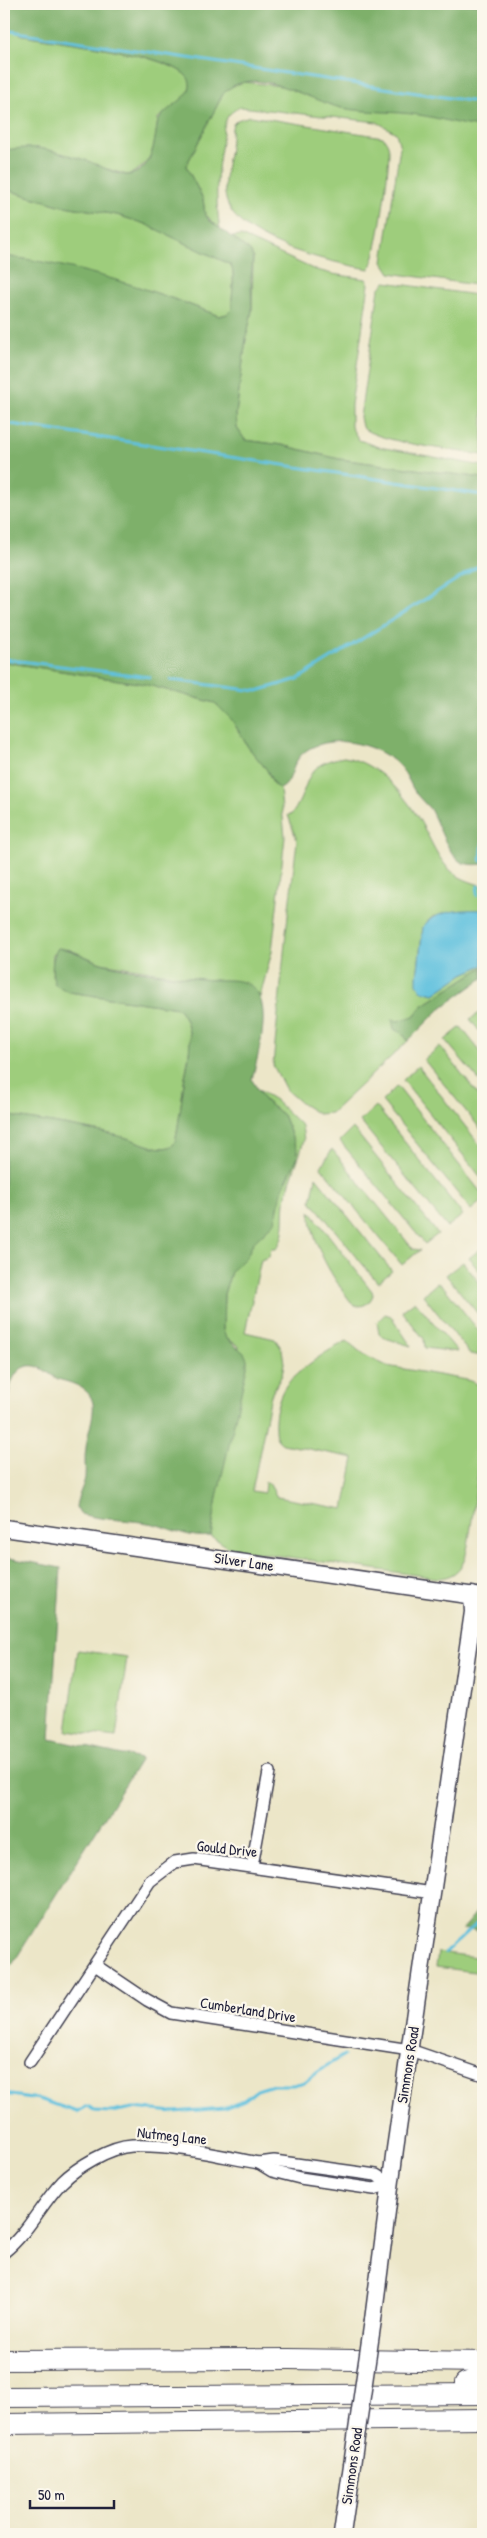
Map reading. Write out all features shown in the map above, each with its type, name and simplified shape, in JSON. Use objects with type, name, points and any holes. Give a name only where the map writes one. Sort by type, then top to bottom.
[{"type":"highway","points":[[4,2360],[288,2359],[483,2362]]},
{"type":"highway","points":[[4,2385],[477,2381]]},
{"type":"highway","points":[[4,2397],[483,2394]]},
{"type":"highway","points":[[4,2424],[483,2419]]},
{"type":"main road","name":"Silver Lane","points":[[4,1528],[478,1596]]},
{"type":"main road","name":"Simmons Road","points":[[342,2534],[373,2320],[390,2184],[473,1612],[478,1596]]},
{"type":"street","points":[[252,1866],[269,1772]]},
{"type":"street","name":"Gould Drive","points":[[30,2062],[150,1881],[159,1872],[175,1862],[194,1859],[433,1893]]},
{"type":"street","name":"Cumberland Drive","points":[[95,1965],[147,2000],[171,2013],[410,2050],[483,2075]]},
{"type":"street","name":"Nutmeg Lane","points":[[4,2252],[33,2221],[62,2182],[94,2158],[130,2146],[164,2147],[259,2163],[274,2161],[283,2168],[376,2175],[390,2184]]},
{"type":"green space","points":[[4,4],[483,4],[483,127],[419,115],[342,108],[282,86],[250,81],[235,85],[223,94],[186,166],[203,199],[205,214],[209,220],[250,251],[253,257],[251,279],[252,311],[246,339],[236,414],[237,428],[245,440],[282,445],[339,459],[483,478],[483,864],[466,864],[456,858],[447,845],[430,809],[417,795],[403,771],[394,761],[375,750],[353,743],[342,742],[331,742],[310,748],[302,754],[289,780],[280,789],[274,785],[267,770],[248,747],[232,720],[215,703],[144,684],[4,662],[4,256],[59,265],[113,279],[167,296],[219,316],[227,314],[232,309],[233,281],[231,265],[145,224],[117,215],[59,205],[4,189],[4,150],[38,148],[87,161],[123,175],[136,173],[147,163],[153,149],[159,120],[163,114],[186,95],[190,84],[184,74],[168,65],[146,57],[26,35],[4,28]]},
{"type":"green space","points":[[4,28],[26,35],[121,51],[148,58],[187,76],[191,87],[182,99],[158,118],[154,145],[148,160],[136,171],[127,175],[38,148],[4,150]]},
{"type":"green space","points":[[243,82],[282,86],[341,108],[418,114],[483,127],[483,286],[390,273],[383,262],[400,147],[396,133],[377,122],[240,107],[234,111],[225,122],[218,165],[217,207],[220,229],[205,214],[203,199],[186,166],[223,94],[228,88]]},
{"type":"green space","points":[[250,116],[383,137],[389,149],[389,161],[376,248],[369,269],[333,262],[291,249],[253,231],[239,220],[229,207],[225,195],[226,174],[233,124],[237,120]]},
{"type":"green space","points":[[4,189],[59,205],[117,215],[146,224],[231,265],[233,275],[232,309],[227,314],[219,316],[166,296],[87,272],[4,256]]},
{"type":"green space","points":[[241,236],[313,269],[366,279],[369,284],[351,405],[351,427],[359,440],[379,447],[483,466],[483,478],[339,459],[282,445],[245,440],[237,428],[236,414],[246,339],[252,311],[253,257],[250,251],[232,237]]},
{"type":"green space","points":[[385,282],[483,296],[483,455],[400,441],[383,437],[362,427],[360,417],[379,289]]},
{"type":"green space","points":[[4,662],[144,684],[215,703],[232,720],[248,747],[267,770],[274,785],[280,789],[285,837],[272,951],[260,997],[256,991],[236,981],[205,980],[101,963],[68,949],[53,954],[52,977],[69,992],[178,1008],[184,1016],[189,1034],[189,1053],[177,1134],[174,1144],[170,1147],[158,1148],[97,1131],[4,1115]]},
{"type":"green space","points":[[344,757],[370,767],[392,784],[411,806],[445,865],[461,878],[483,886],[483,910],[432,917],[423,927],[417,977],[434,994],[463,974],[483,965],[483,967],[422,1006],[414,1016],[394,1025],[394,1029],[403,1034],[408,1041],[331,1113],[318,1114],[302,1104],[286,1090],[273,1065],[297,841],[288,815],[292,814],[298,804],[313,771],[330,760]]},
{"type":"green space","points":[[58,948],[101,963],[125,968],[209,980],[238,981],[251,986],[261,1000],[263,1010],[262,1035],[252,1080],[264,1100],[283,1115],[298,1151],[297,1158],[281,1193],[275,1222],[253,1243],[247,1256],[231,1272],[224,1294],[223,1330],[226,1338],[244,1353],[247,1359],[247,1367],[217,1497],[211,1536],[196,1536],[154,1524],[80,1514],[76,1507],[85,1478],[85,1452],[93,1414],[93,1403],[85,1390],[57,1379],[39,1367],[24,1367],[16,1374],[11,1385],[8,1398],[4,1449],[4,1115],[97,1131],[158,1148],[170,1147],[174,1144],[177,1134],[190,1041],[187,1023],[178,1008],[69,992],[55,985],[52,966]]},
{"type":"green space","points":[[483,967],[483,978],[441,1008],[408,1041],[403,1034],[394,1029],[392,1019],[398,1021],[414,1016],[422,1006]]},
{"type":"green space","points":[[483,1011],[483,1036],[470,1019]]},
{"type":"green space","points":[[461,1027],[483,1055],[483,1085],[445,1040]]},
{"type":"green space","points":[[440,1046],[483,1101],[483,1132],[424,1060]]},
{"type":"green space","points":[[418,1066],[483,1149],[483,1180],[403,1080]]},
{"type":"green space","points":[[397,1086],[483,1195],[483,1200],[471,1210],[382,1101]]},
{"type":"green space","points":[[255,1088],[275,1100],[302,1126],[304,1140],[286,1196],[280,1243],[276,1249],[271,1249],[269,1257],[261,1260],[245,1332],[275,1339],[282,1349],[284,1363],[282,1375],[271,1395],[252,1491],[264,1493],[265,1482],[269,1483],[277,1497],[344,1509],[354,1458],[283,1444],[276,1437],[275,1433],[278,1401],[285,1387],[313,1361],[340,1344],[347,1341],[364,1355],[387,1366],[474,1382],[483,1390],[484,1400],[474,1504],[464,1561],[457,1571],[450,1576],[437,1578],[231,1549],[211,1536],[239,1346],[226,1338],[223,1330],[224,1294],[231,1272],[247,1256],[253,1242],[275,1222],[281,1193],[297,1158],[298,1151],[283,1115],[264,1100]]},
{"type":"green space","points":[[376,1106],[463,1215],[447,1227],[360,1121]]},
{"type":"green space","points":[[353,1128],[438,1234],[425,1244],[340,1141]]},
{"type":"green space","points":[[332,1149],[413,1249],[420,1250],[402,1265],[321,1167]]},
{"type":"green space","points":[[316,1177],[392,1271],[378,1283],[311,1201]]},
{"type":"green space","points":[[310,1211],[372,1291],[372,1298],[365,1305],[353,1305],[324,1261],[315,1237]]},
{"type":"green space","points":[[483,1247],[483,1276],[469,1258]]},
{"type":"green space","points":[[463,1262],[483,1287],[483,1320],[446,1275]]},
{"type":"green space","points":[[437,1283],[443,1286],[483,1336],[483,1356],[470,1354],[423,1295]]},
{"type":"green space","points":[[415,1301],[458,1352],[425,1348],[424,1339],[402,1311]]},
{"type":"green space","points":[[385,1314],[391,1316],[411,1346],[385,1338],[379,1334],[377,1322]]},
{"type":"green space","points":[[4,1557],[61,1568],[50,1739],[141,1759],[7,1973],[4,1971]]},
{"type":"green space","points":[[78,1650],[127,1657],[116,1737],[67,1731]]},
{"type":"green space","points":[[483,1904],[483,1932],[462,1929]]},
{"type":"green space","points":[[438,1952],[483,1958],[483,1973],[436,1967]]},
{"type":"water","points":[[459,910],[483,910],[483,965],[463,974],[434,994],[422,991],[417,984],[417,977],[423,927],[428,921],[442,914]]},
{"type":"waterway","points":[[4,30],[483,103]]},
{"type":"waterway","points":[[4,423],[483,495]]},
{"type":"waterway","points":[[171,680],[257,691],[298,679],[483,563]]},
{"type":"waterway","points":[[4,659],[150,677]]},
{"type":"waterway","points":[[481,861],[483,842]]},
{"type":"waterway","points":[[477,895],[478,886]]},
{"type":"waterway","points":[[445,1953],[483,1918]]},
{"type":"waterway","points":[[4,2094],[39,2099],[77,2112],[88,2106],[95,2111],[111,2112],[133,2108],[174,2112],[224,2108],[244,2100],[257,2090],[273,2085],[293,2085],[305,2082],[318,2071],[344,2055]]}]
